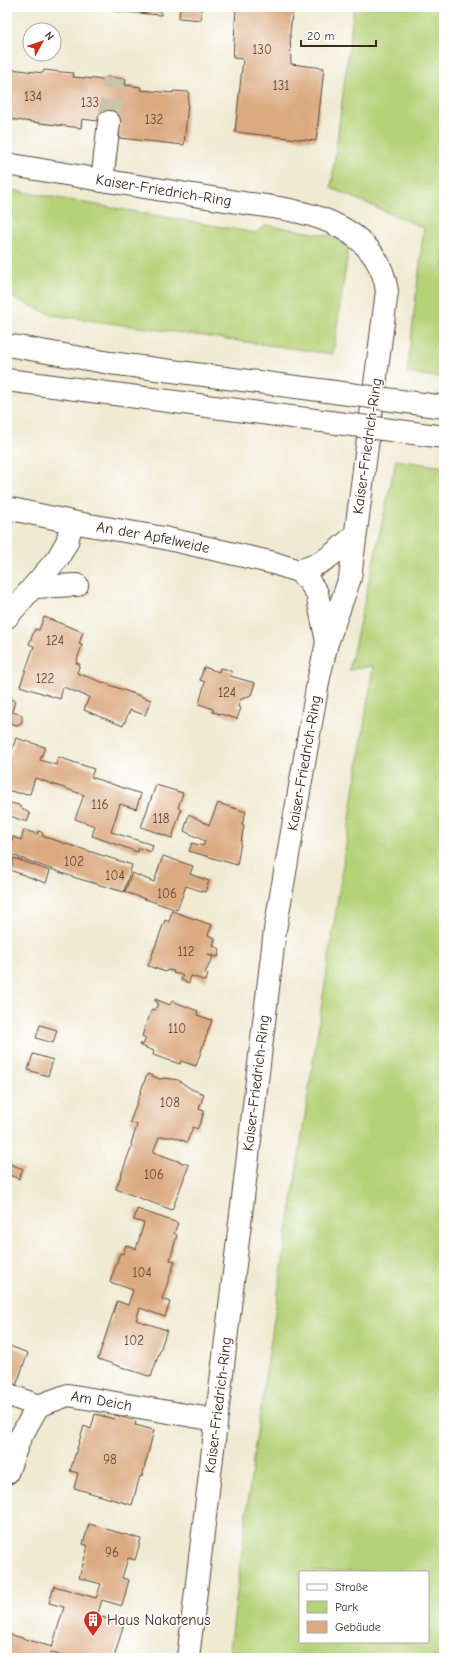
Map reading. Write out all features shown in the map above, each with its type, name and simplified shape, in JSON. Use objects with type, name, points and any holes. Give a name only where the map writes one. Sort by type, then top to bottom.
[{"type":"main road","points":[[102,181],[109,122]]},
{"type":"main road","name":"Kaiser-Friedrich-Ring","points":[[7,164],[307,214],[325,220],[342,228],[369,248],[382,270],[387,291],[350,578],[327,643],[319,676],[275,930],[188,1658]]},
{"type":"main road","points":[[7,346],[110,363],[444,407]]},
{"type":"main road","points":[[7,380],[444,437]]},
{"type":"main road","name":"An der Apfelweide","points":[[7,508],[72,522],[164,538],[274,563],[298,571],[308,580],[317,593],[327,643]]},
{"type":"main road","points":[[7,617],[58,558],[67,542],[72,522]]},
{"type":"main road","points":[[298,571],[314,567],[329,559],[355,535]]},
{"type":"main road","points":[[34,587],[77,585]]},
{"type":"main road","points":[[7,1394],[38,1406],[20,1438],[7,1473]]},
{"type":"main road","name":"Am Deich","points":[[38,1406],[68,1395],[216,1420]]},
{"type":"green space","points":[[354,7],[444,7],[444,378],[407,373],[424,228],[331,188]]},
{"type":"green space","points":[[7,189],[256,233],[266,225],[326,235],[349,245],[333,354],[52,315],[7,295]]},
{"type":"green space","points":[[396,460],[444,467],[444,1658],[229,1658],[255,1445],[373,666],[349,670]]},
{"type":"building","points":[[115,7],[161,7],[161,15],[114,11]]},
{"type":"building","points":[[180,7],[202,7],[201,20],[179,18]]},
{"type":"building","points":[[236,7],[293,7],[290,32],[291,64],[324,68],[316,141],[235,132],[243,59],[233,58]]},
{"type":"building","points":[[7,66],[11,66],[11,69],[43,73],[44,70],[74,73],[73,77],[106,80],[106,77],[126,79],[125,85],[141,87],[140,90],[173,93],[173,91],[189,92],[184,145],[119,138],[120,124],[82,119],[81,128],[7,119]]},
{"type":"building","points":[[44,617],[83,632],[79,644],[82,645],[76,663],[80,664],[77,673],[151,700],[145,715],[130,710],[123,726],[84,710],[89,697],[63,687],[60,699],[20,686],[34,646],[29,644],[35,629],[39,630]]},
{"type":"building","points":[[204,667],[219,672],[220,668],[226,669],[232,672],[230,676],[255,683],[251,695],[240,700],[238,707],[241,708],[237,719],[213,712],[213,709],[199,704],[205,682],[200,680]]},
{"type":"building","points":[[7,697],[15,701],[12,712],[22,716],[22,722],[19,724],[16,725],[8,722],[7,726]]},
{"type":"building","points":[[16,738],[45,747],[40,760],[56,765],[58,757],[94,769],[91,777],[141,794],[136,809],[120,804],[111,832],[153,845],[151,852],[139,848],[138,852],[92,836],[95,826],[75,819],[84,795],[35,778],[30,794],[7,790],[7,765]]},
{"type":"building","points":[[156,785],[183,793],[178,808],[181,810],[172,838],[141,827]]},
{"type":"building","points":[[7,802],[18,805],[30,814],[27,822],[7,815]]},
{"type":"building","points":[[218,803],[246,812],[242,824],[244,825],[237,865],[189,851],[192,843],[203,846],[205,841],[184,831],[189,814],[209,825]]},
{"type":"building","points":[[24,830],[37,834],[38,831],[43,833],[42,836],[132,865],[124,892],[73,877],[7,853],[13,837],[21,840]]},
{"type":"building","points":[[163,856],[193,866],[190,874],[209,881],[205,892],[186,886],[177,910],[125,892],[132,873],[154,882]]},
{"type":"building","points":[[14,858],[50,871],[46,883],[10,870]]},
{"type":"building","points":[[172,911],[212,925],[208,935],[215,938],[213,946],[220,949],[218,957],[208,954],[213,957],[205,973],[208,974],[206,981],[191,976],[189,983],[181,980],[183,975],[173,973],[174,971],[167,970],[166,972],[148,966],[165,920],[169,922]]},
{"type":"building","points":[[155,999],[170,1005],[172,1001],[198,1011],[197,1015],[212,1020],[196,1066],[181,1061],[180,1064],[153,1055],[154,1051],[139,1045],[143,1045],[146,1038],[142,1036],[152,1009],[156,1010],[158,1002],[155,1001]]},
{"type":"building","points":[[40,1025],[57,1030],[53,1043],[36,1038]]},
{"type":"building","points":[[33,1054],[53,1060],[48,1076],[28,1070]]},
{"type":"building","points":[[147,1074],[160,1079],[166,1078],[178,1080],[191,1089],[204,1094],[199,1109],[204,1111],[201,1121],[197,1129],[193,1127],[187,1142],[174,1137],[159,1137],[153,1152],[189,1165],[172,1210],[116,1189],[132,1145],[131,1144],[137,1125],[130,1122]]},
{"type":"building","points":[[7,1163],[23,1169],[19,1179],[7,1174]]},
{"type":"building","points":[[137,1209],[178,1223],[174,1233],[177,1235],[170,1260],[175,1261],[162,1299],[170,1302],[165,1317],[140,1308],[136,1320],[167,1330],[151,1377],[98,1359],[117,1301],[128,1305],[133,1290],[110,1282],[120,1253],[123,1254],[126,1245],[136,1249],[144,1223],[134,1220]]},
{"type":"building","points":[[7,1345],[28,1353],[16,1386],[8,1383],[7,1386]]},
{"type":"building","points":[[95,1414],[114,1419],[115,1415],[136,1421],[135,1425],[154,1430],[142,1477],[140,1476],[132,1505],[74,1488],[78,1473],[70,1471],[84,1426],[91,1429]]},
{"type":"building","points":[[89,1524],[141,1539],[135,1560],[128,1558],[122,1578],[129,1580],[122,1606],[102,1600],[97,1616],[124,1623],[114,1658],[66,1658],[51,1652],[49,1658],[14,1658],[7,1656],[9,1634],[52,1647],[64,1607],[49,1603],[54,1586],[96,1598],[101,1584],[79,1578],[88,1546],[83,1544]]},
{"type":"tunnel","points":[[109,122],[114,78]]},
{"type":"place","name":"Haus Nakatenus","points":[[93,1637]]}]
